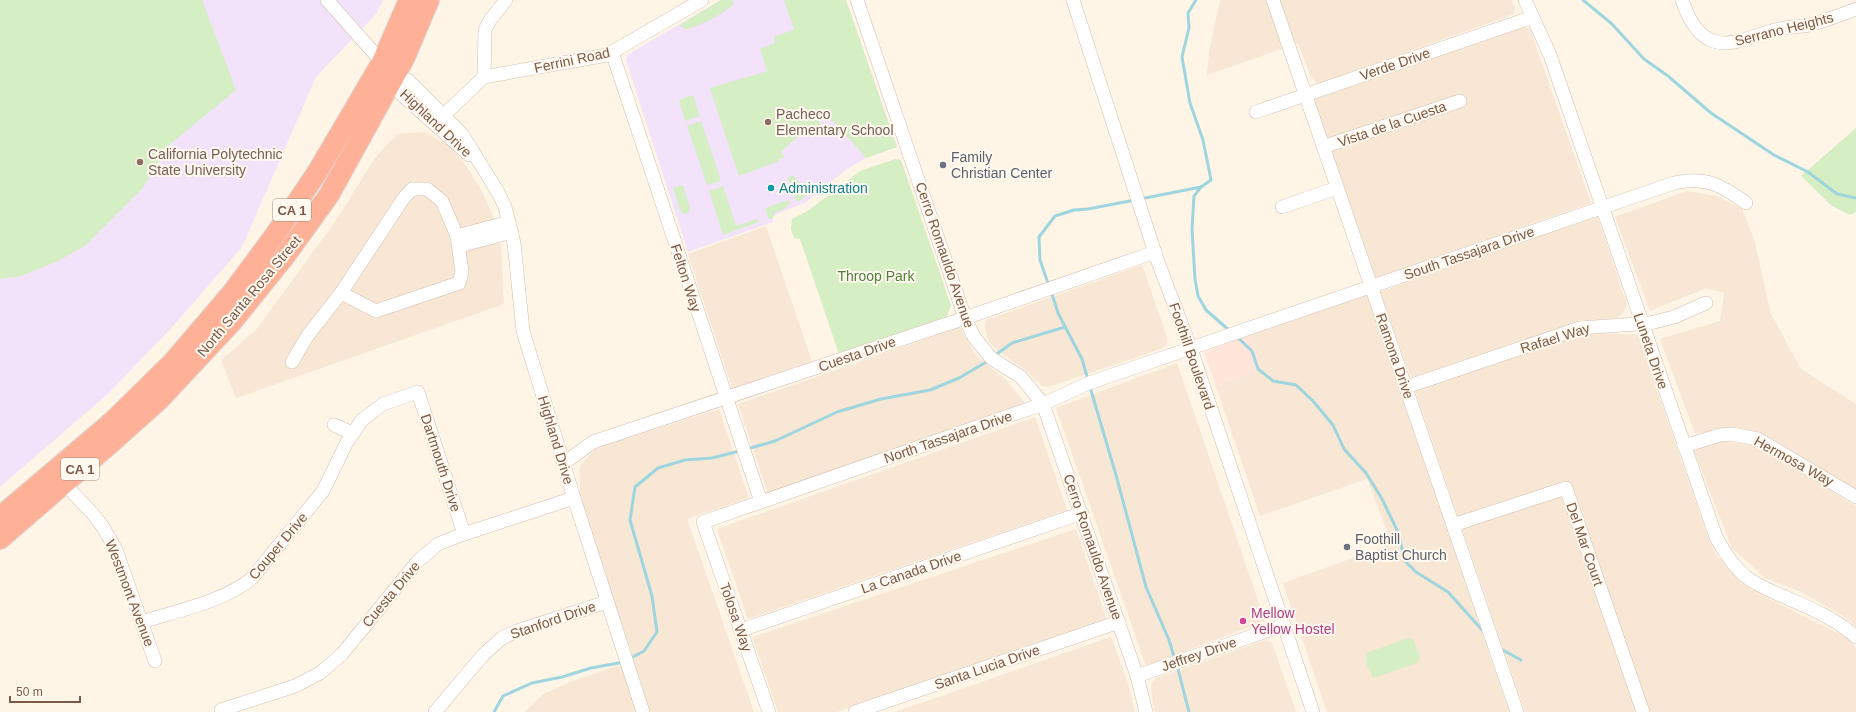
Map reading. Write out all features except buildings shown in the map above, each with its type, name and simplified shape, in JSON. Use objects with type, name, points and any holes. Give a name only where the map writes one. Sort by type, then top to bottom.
[{"type":"highway","name":"North Santa Rosa Street","points":[[0,539],[113,421],[173,362],[232,293],[275,235],[388,70],[409,0]]},
{"type":"highway","name":"North Santa Rosa Street","points":[[388,70],[404,59],[429,0]]},
{"type":"highway","name":"North Santa Rosa Street","points":[[0,517],[59,478]]},
{"type":"street","name":"Highland Drive","points":[[327,0],[388,70],[401,94],[483,166]]},
{"type":"street","points":[[444,115],[484,77],[484,30],[506,0]]},
{"type":"street","name":"Ferrini Road","points":[[484,77],[607,55],[702,0]]},
{"type":"street","name":"Cerro Romauldo Avenue","points":[[857,0],[965,318],[974,337],[991,358],[1021,377],[1043,404],[1119,622],[1137,676],[1146,712]]},
{"type":"street","name":"Foothill Boulevard","points":[[1073,0],[1155,252],[1191,349],[1313,712]]},
{"type":"street","name":"Ramona Drive","points":[[1273,0],[1517,712]]},
{"type":"street","name":"Luneta Drive","points":[[1525,0],[1550,55],[1716,537],[1724,552],[1746,577],[1761,586],[1831,619],[1856,637]]},
{"type":"street","name":"Serrano Heights","points":[[1682,0],[1692,23],[1698,30],[1711,40],[1718,42],[1737,41],[1776,30],[1808,25],[1856,9]]},
{"type":"street","name":"Verde Drive","points":[[1256,112],[1533,17]]},
{"type":"street","name":"Felton Way","points":[[612,52],[761,502]]},
{"type":"street","name":"Highland Drive","points":[[388,70],[408,80],[462,134],[499,194],[511,227],[519,282],[523,331],[574,498],[643,712]]},
{"type":"street","name":"Vista de la Cuesta","points":[[1323,147],[1460,101]]},
{"type":"street","name":"South Tassajara Drive","points":[[1191,349],[1674,183],[1696,180],[1717,185],[1746,202]]},
{"type":"street","points":[[1282,207],[1337,188]]},
{"type":"street","points":[[292,362],[308,335],[341,293],[403,199],[412,189],[427,189],[442,201],[458,241],[462,272],[459,283],[376,311],[341,293]]},
{"type":"street","points":[[458,241],[511,227]]},
{"type":"street","name":"Cuesta Drive","points":[[564,463],[594,442],[965,318],[1155,252]]},
{"type":"street","name":"Rafael Way","points":[[1406,387],[1580,328],[1592,326],[1642,324],[1674,317],[1706,304]]},
{"type":"street","name":"North Tassajara Drive","points":[[703,522],[1043,404],[1089,383],[1191,349]]},
{"type":"street","name":"Couper Drive","points":[[142,622],[232,592],[252,578],[323,491],[352,433],[362,420],[383,404],[418,392]]},
{"type":"street","name":"Dartmouth Drive","points":[[418,392],[464,534]]},
{"type":"street","points":[[334,425],[352,433]]},
{"type":"street","name":"Hermosa Way","points":[[1684,446],[1720,435],[1732,434],[1758,439],[1856,497]]},
{"type":"street","name":"Westmont Avenue","points":[[59,478],[93,514],[116,550],[155,661]]},
{"type":"street","name":"Del Mar Court","points":[[1453,525],[1566,488],[1643,712]]},
{"type":"street","name":"Cuesta Drive","points":[[221,710],[295,686],[320,673],[342,654],[424,555],[446,540],[574,498]]},
{"type":"street","name":"La Canada Drive","points":[[741,630],[1082,513]]},
{"type":"street","name":"Tolosa Way","points":[[703,522],[768,712]]},
{"type":"street","name":"Stanford Drive","points":[[435,712],[482,655],[498,640],[517,631],[608,602]]},
{"type":"street","name":"Santa Lucia Drive","points":[[855,712],[1119,622]]},
{"type":"street","name":"Jeffrey Drive","points":[[1137,676],[1284,625]]},
{"type":"shaded area","name":"California Polytechnic State University","points":[[0,0],[383,0],[377,13],[316,77],[242,247],[174,325],[109,393],[0,487]]},
{"type":"shaded area","name":"Pacheco Elementary School","points":[[721,0],[846,0],[897,147],[866,158],[847,169],[805,203],[779,213],[773,217],[773,222],[688,252],[626,60],[627,55]]},
{"type":"shaded area","points":[[1220,0],[1511,0],[1515,7],[1514,14],[1318,84],[1311,77],[1298,43],[1207,75],[1209,53]]},
{"type":"shaded area","points":[[1524,27],[1530,29],[1591,203],[1376,278],[1313,100]]},
{"type":"shaded area","points":[[425,132],[450,146],[469,170],[482,192],[493,216],[501,246],[504,304],[236,398],[221,360],[256,330],[337,219],[375,158],[397,134]]},
{"type":"shaded area","points":[[1687,191],[1717,196],[1742,209],[1754,239],[1771,314],[1801,369],[1856,404],[1856,490],[1749,430],[1695,433],[1660,339],[1720,321],[1724,293],[1706,288],[1650,311],[1615,217]]},
{"type":"shaded area","points":[[1597,215],[1627,304],[1623,313],[1615,319],[1581,320],[1411,378],[1380,292]]},
{"type":"shaded area","points":[[766,226],[812,362],[732,388],[688,254]]},
{"type":"shaded area","points":[[1142,265],[1167,337],[1167,345],[1161,349],[1048,387],[1042,386],[1029,373],[997,350],[989,342],[985,328],[986,320]]},
{"type":"shaded area","points":[[1367,295],[1509,712],[1327,712],[1283,583],[1392,544],[1367,479],[1260,516],[1216,386],[1263,369],[1250,335]]},
{"type":"shaded area","points":[[960,327],[975,355],[1006,380],[1027,405],[768,494],[738,404]]},
{"type":"shaded area","points":[[1582,334],[1638,335],[1709,540],[1717,556],[1741,583],[1757,593],[1846,637],[1856,647],[1856,712],[1525,712],[1415,391]]},
{"type":"shaded area","points":[[1250,335],[1263,369],[1216,386],[1204,352]]},
{"type":"shaded area","points":[[1177,363],[1265,621],[1146,666],[1056,408]]},
{"type":"shaded area","points":[[719,409],[749,498],[687,519],[754,712],[525,712],[542,695],[570,682],[634,660],[580,499],[580,466],[596,448]]},
{"type":"shaded area","points":[[1035,417],[1067,510],[748,619],[717,529]]},
{"type":"shaded area","points":[[1712,441],[1753,444],[1808,476],[1856,507],[1856,626],[1842,615],[1801,592],[1765,578],[1732,548],[1694,451]]},
{"type":"shaded area","points":[[1076,529],[1107,620],[837,712],[778,712],[752,637]]},
{"type":"shaded area","points":[[1111,637],[1127,680],[1135,712],[895,712]]},
{"type":"shaded area","points":[[1266,640],[1272,643],[1296,712],[1154,712],[1151,686],[1156,678]]},
{"type":"green space","points":[[0,0],[202,0],[236,90],[169,145],[143,188],[85,246],[56,262],[21,276],[0,279]]},
{"type":"green space","points":[[721,0],[733,0],[733,4],[718,15],[703,23],[685,29],[680,26],[681,24]]},
{"type":"green space","points":[[784,0],[846,0],[897,147],[866,158],[834,122],[818,116],[823,133],[811,130],[800,135],[781,152],[785,158],[781,158],[777,162],[739,176],[710,88],[767,71],[760,49],[775,43],[775,36],[794,30]]},
{"type":"green space","points":[[693,95],[700,116],[685,121],[679,100]]},
{"type":"green space","points":[[701,121],[721,181],[707,185],[687,126]]},
{"type":"green space","points":[[1856,128],[1856,212],[1850,215],[1832,206],[1801,176]]},
{"type":"green space","name":"Throop Park","points":[[895,159],[901,160],[951,305],[947,316],[941,319],[839,354],[800,239],[794,238],[791,229],[792,219],[809,210],[860,171]]},
{"type":"green space","points":[[793,175],[808,193],[800,201],[796,201],[788,178]]},
{"type":"green space","points":[[683,185],[690,208],[688,213],[685,214],[681,212],[673,188]]},
{"type":"green space","points":[[723,186],[736,226],[757,219],[759,222],[723,235],[709,191]]},
{"type":"green space","points":[[789,200],[790,203],[786,208],[776,212],[772,219],[768,218],[765,208]]},
{"type":"green space","points":[[1409,638],[1414,641],[1420,658],[1417,663],[1373,678],[1366,663],[1366,653]]},
{"type":"waterway","points":[[1196,0],[1188,13],[1189,28],[1182,57],[1190,103],[1203,140],[1211,180],[1201,187],[1194,196],[1192,229],[1195,279],[1198,296],[1206,310],[1230,331]]},
{"type":"waterway","points":[[1583,0],[1612,24],[1644,59],[1668,76],[1711,113],[1774,155],[1808,172],[1837,194],[1856,198]]},
{"type":"waterway","points":[[1140,199],[1201,187]]},
{"type":"waterway","points":[[1049,286],[1040,260],[1039,237],[1055,216],[1074,210],[1088,209],[1135,200]]},
{"type":"waterway","points":[[1051,291],[1058,313],[1082,359],[1088,380]]},
{"type":"waterway","points":[[994,356],[1012,343],[1065,327]]},
{"type":"waterway","points":[[1236,336],[1252,351],[1258,369],[1273,381],[1296,385],[1313,401],[1333,425],[1344,449],[1366,473],[1382,499],[1398,532],[1405,561],[1416,572],[1448,592],[1483,631]]},
{"type":"waterway","points":[[747,449],[775,441],[837,412],[881,399],[930,390],[959,378],[988,361]]},
{"type":"waterway","points":[[1090,387],[1116,475],[1146,587],[1169,640],[1175,660]]},
{"type":"waterway","points":[[629,659],[644,651],[657,632],[652,596],[630,520],[635,487],[658,468],[685,460],[712,458],[740,451]]},
{"type":"waterway","points":[[1499,648],[1521,660]]},
{"type":"waterway","points":[[494,712],[503,696],[532,683],[562,677],[591,668],[624,662]]},
{"type":"waterway","points":[[1177,665],[1189,712]]},
{"type":"place","name":"Pacheco Elementary School","points":[[768,122]]},
{"type":"place","name":"California Polytechnic State University","points":[[140,162]]},
{"type":"place","name":"Family Christian Center","points":[[943,165]]},
{"type":"place","name":"Administration","points":[[771,188]]},
{"type":"place","name":"Foothill Baptist Church","points":[[1347,547]]},
{"type":"place","name":"Mellow Yellow Hostel","points":[[1243,621]]}]
